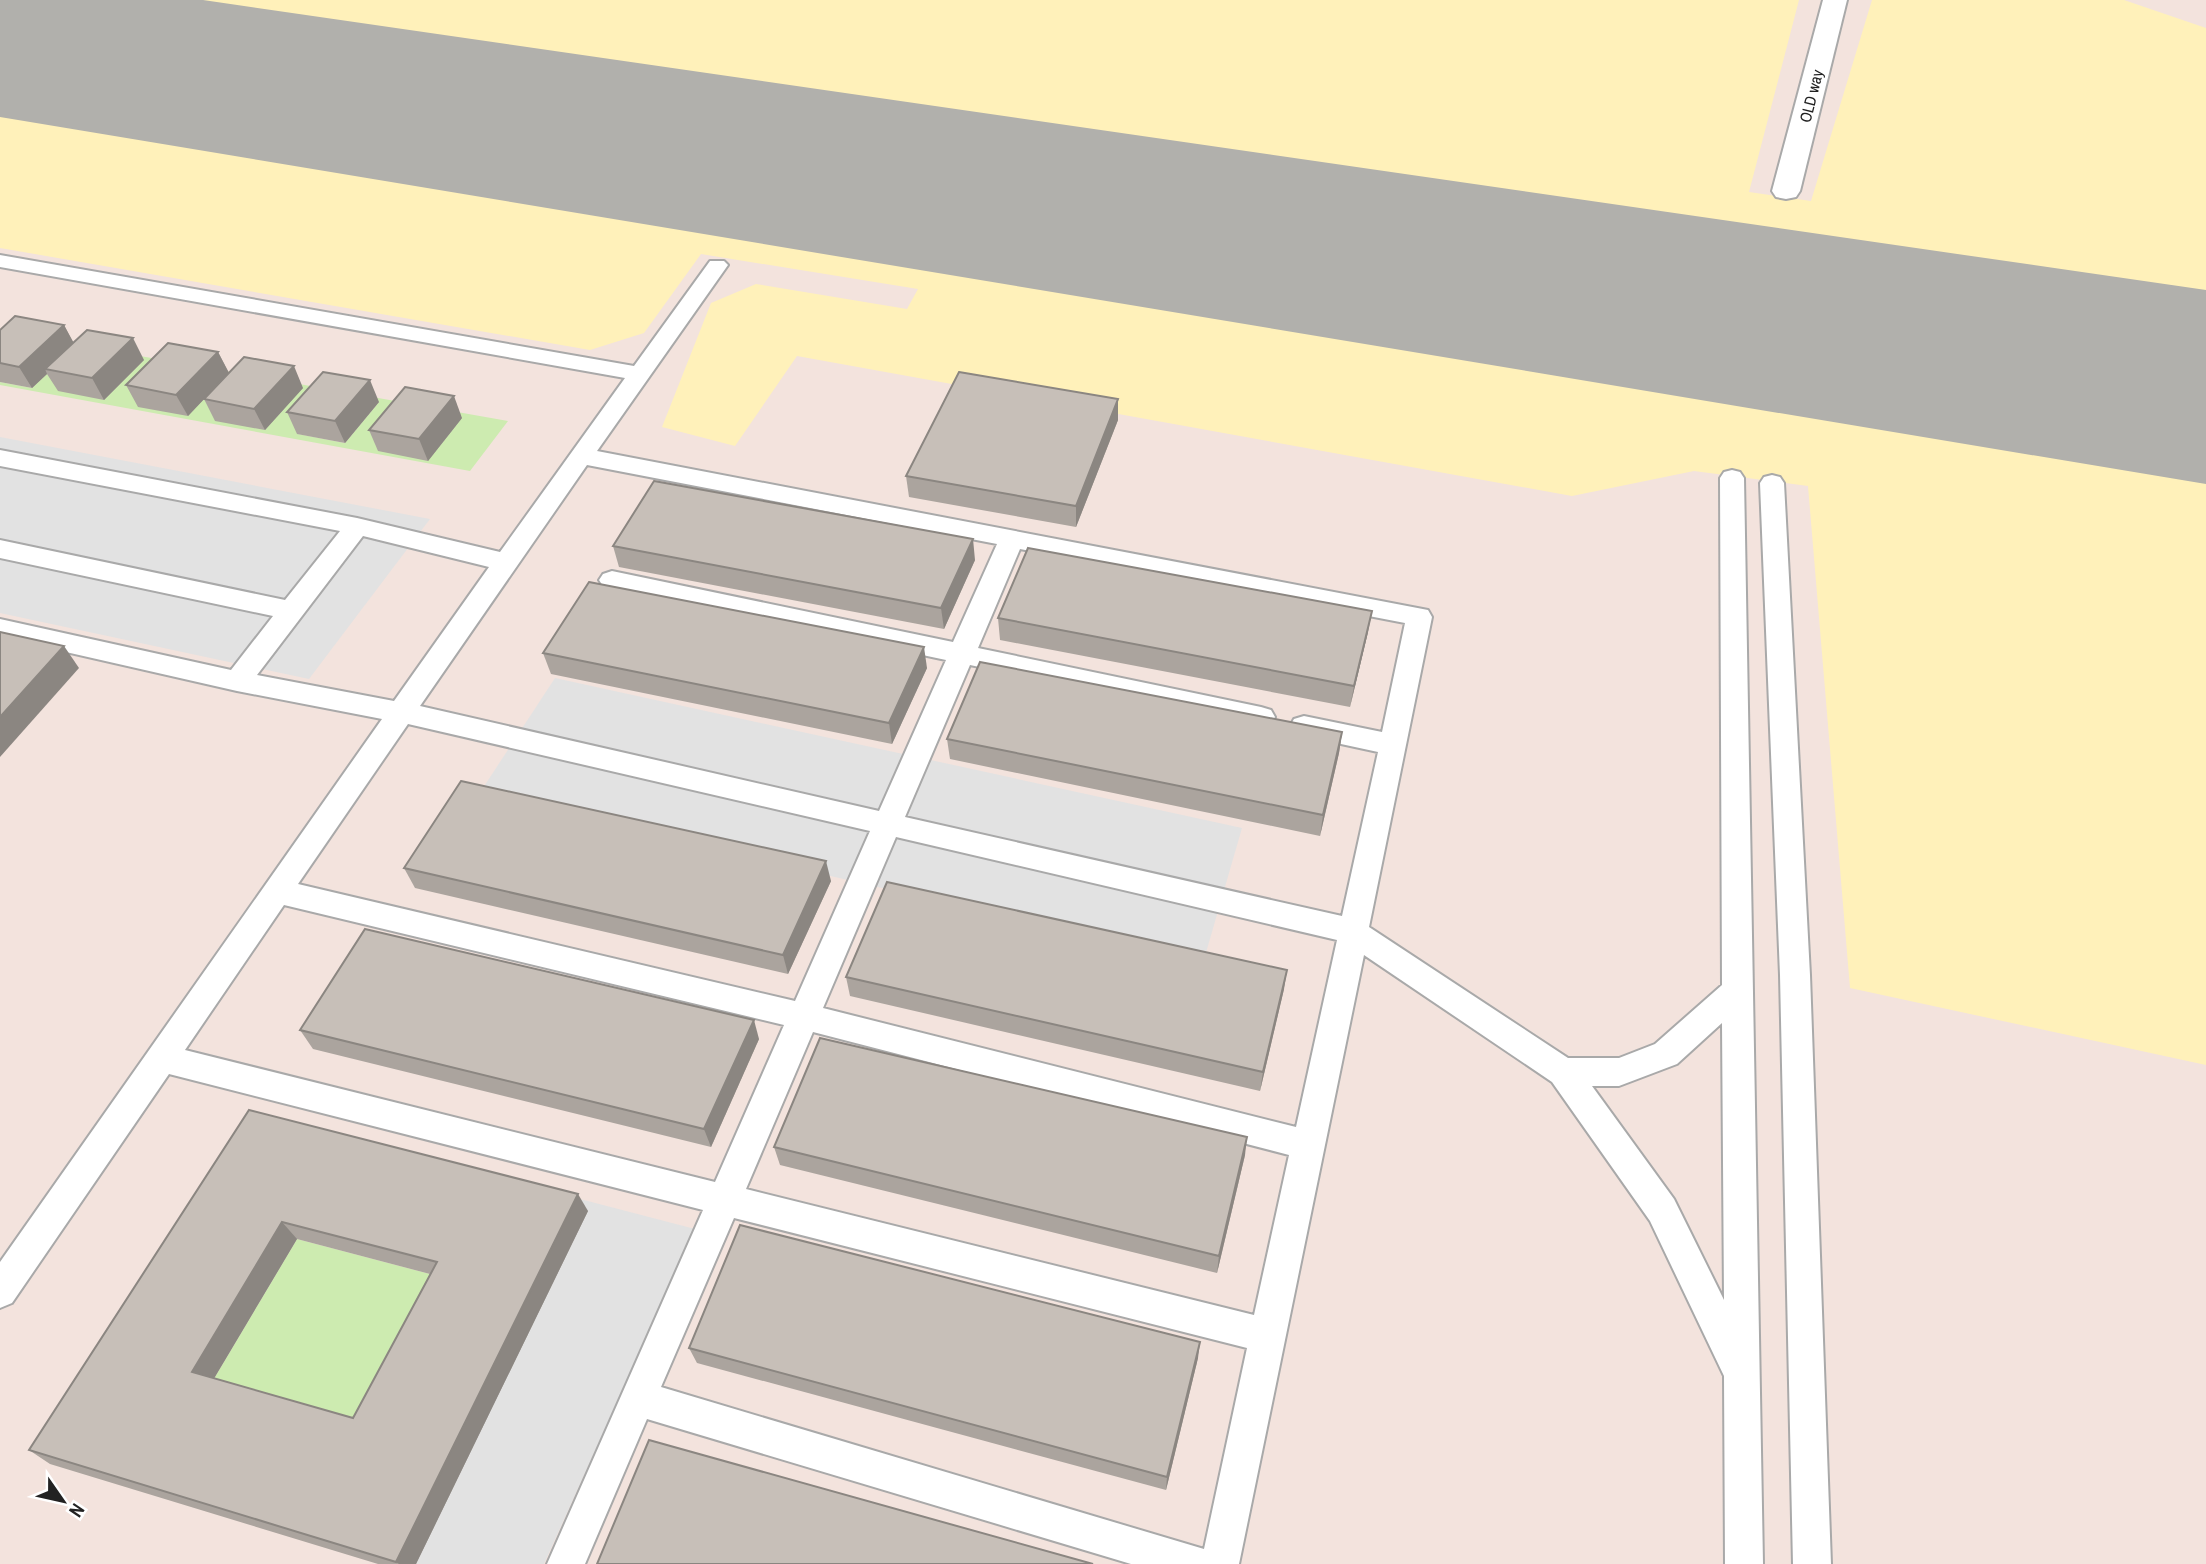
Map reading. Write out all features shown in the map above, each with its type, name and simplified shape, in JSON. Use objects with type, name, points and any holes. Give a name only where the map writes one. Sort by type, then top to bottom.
[{"type":"street","name":"OLD way","points":[[1786,191],[1835,0]]},
{"type":"lane","points":[[0,261],[640,374]]},
{"type":"lane","points":[[0,1291],[401,712],[718,265]]},
{"type":"lane","points":[[582,456],[1419,617],[1220,1564]]},
{"type":"lane","points":[[0,458],[357,526],[506,562]]},
{"type":"lane","points":[[1732,478],[1744,1564]]},
{"type":"lane","points":[[1772,483],[1795,988],[1812,1564]]},
{"type":"lane","points":[[237,681],[357,526]]},
{"type":"lane","points":[[566,1564],[1012,538]]},
{"type":"lane","points":[[0,549],[292,611]]},
{"type":"lane","points":[[612,580],[1393,745]]},
{"type":"lane","points":[[0,628],[237,681],[401,712],[1352,931],[1563,1072],[1662,1210],[1742,1376]]},
{"type":"lane","points":[[277,891],[805,1017],[1308,1144]]},
{"type":"lane","points":[[1563,1072],[1619,1072],[1666,1054],[1738,990]]},
{"type":"lane","points":[[161,1058],[1267,1336]]},
{"type":"lane","points":[[639,1398],[1195,1564]]},
{"type":"shaded area","points":[[0,0],[2206,0],[2206,1564],[0,1564]]},
{"type":"shaded area","points":[[0,437],[430,519],[309,679],[0,613]]},
{"type":"shaded area","points":[[555,678],[1242,828],[1203,963],[479,794]]},
{"type":"shaded area","points":[[580,1199],[695,1229],[544,1564],[398,1564]]},
{"type":"green space","points":[[27,336],[508,421],[470,471],[0,385],[0,382],[32,388],[75,347]],"holes":[[[379,402],[345,443],[298,434]]]},
{"type":"green space","points":[[297,1239],[449,1279],[368,1433],[209,1387]]},
{"type":"sand","points":[[149,0],[1799,0],[1749,192],[1811,201],[1872,0],[2124,0],[2206,28],[2206,304]]},
{"type":"sand","points":[[0,114],[2206,474],[2206,1065],[1850,988],[1808,486],[1694,471],[1572,496],[797,356],[735,446],[662,427],[711,303],[756,284],[907,309],[918,289],[701,254],[644,333],[590,350],[0,248]]},
{"type":"building","points":[[15,316],[64,325],[19,367],[0,363],[0,330]]},
{"type":"building","points":[[87,330],[133,338],[92,378],[45,369]]},
{"type":"building","points":[[168,343],[218,352],[176,395],[126,385]]},
{"type":"building","points":[[244,357],[294,366],[254,409],[204,399]]},
{"type":"building","points":[[323,372],[370,380],[335,421],[287,412]]},
{"type":"building","points":[[959,372],[1118,399],[1076,506],[906,476]]},
{"type":"building","points":[[405,387],[454,396],[419,439],[369,430]]},
{"type":"building","points":[[654,481],[973,539],[941,608],[613,546]]},
{"type":"building","points":[[1028,548],[1372,611],[1354,686],[998,618]]},
{"type":"building","points":[[589,582],[924,647],[889,723],[543,653]]},
{"type":"building","points":[[0,632],[64,646],[0,717]]},
{"type":"building","points":[[980,662],[1342,732],[1323,815],[947,739]]},
{"type":"building","points":[[461,781],[826,861],[783,955],[404,868]]},
{"type":"building","points":[[887,882],[1287,970],[1263,1072],[846,977]]},
{"type":"building","points":[[365,929],[754,1020],[704,1129],[300,1030]]},
{"type":"building","points":[[820,1038],[1247,1137],[1219,1256],[774,1147]]},
{"type":"building","points":[[249,1110],[578,1194],[396,1562],[29,1450]],"holes":[[[282,1222],[437,1262],[353,1418],[192,1372]]]},
{"type":"building","points":[[740,1225],[1200,1342],[1167,1477],[689,1348]]},
{"type":"building","points":[[649,1440],[1093,1564],[597,1564]]},
{"type":"runway","points":[[0,44],[2206,387]]}]
